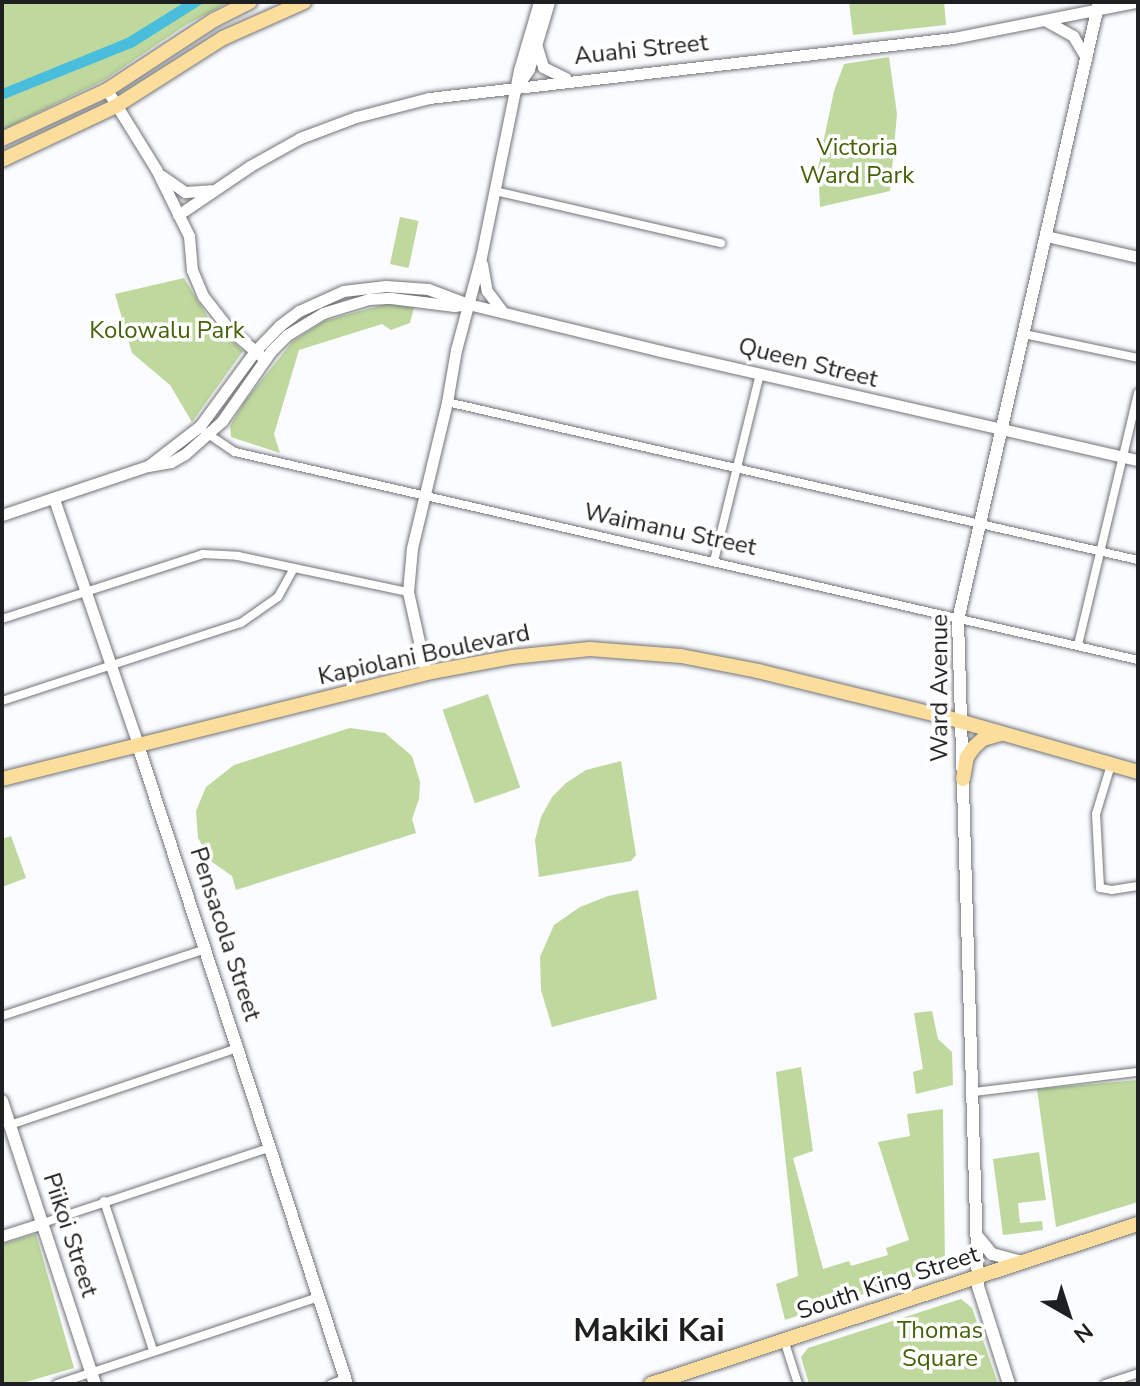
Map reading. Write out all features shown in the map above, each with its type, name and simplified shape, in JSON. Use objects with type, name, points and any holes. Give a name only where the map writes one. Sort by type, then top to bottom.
[{"type":"main road","points":[[2,139],[107,90],[214,20],[250,2]]},
{"type":"main road","points":[[2,160],[116,106],[223,38],[304,2]]},
{"type":"main road","name":"Ward Avenue","points":[[1009,1384],[979,1293],[958,620],[1098,6]]},
{"type":"main road","name":"Kapiolani Boulevard","points":[[2,779],[426,673],[555,651],[644,652],[758,671],[961,721],[1138,772]]},
{"type":"main road","points":[[963,779],[967,757],[974,747],[983,739],[1002,734]]},
{"type":"main road","name":"Pensacola Street","points":[[138,745],[207,948],[346,1382]]},
{"type":"main road","name":"Piikoi Street","points":[[2,1101],[94,1378]]},
{"type":"main road","name":"South King Street","points":[[651,1384],[1138,1224]]},
{"type":"main road","points":[[978,1237],[992,1254],[1021,1262]]},
{"type":"street","points":[[426,673],[408,592],[412,548],[481,257],[519,70],[539,2]]},
{"type":"street","points":[[517,86],[529,69],[549,2]]},
{"type":"street","name":"Auahi Street","points":[[178,215],[279,149],[356,117],[429,98],[571,79],[923,42],[1044,21],[1098,6],[1134,2]]},
{"type":"street","points":[[1044,21],[1056,24],[1073,36],[1086,58]]},
{"type":"street","points":[[537,45],[543,67],[571,79]]},
{"type":"street","points":[[107,90],[156,169],[189,236],[192,270],[203,296],[218,318],[260,355]]},
{"type":"street","points":[[156,169],[168,183],[185,192],[215,189]]},
{"type":"street","points":[[495,191],[721,243]]},
{"type":"street","points":[[1046,236],[1138,257]]},
{"type":"street","points":[[481,257],[487,291],[504,312]]},
{"type":"street","name":"Queen Street","points":[[148,466],[200,426],[299,311],[343,291],[403,286],[760,374],[1138,460]]},
{"type":"street","points":[[1024,334],[1138,358]]},
{"type":"street","name":"Queen Street","points":[[148,466],[171,462],[209,435],[260,355]]},
{"type":"street","points":[[714,561],[760,374]]},
{"type":"street","points":[[1078,645],[1138,393]]},
{"type":"street","points":[[447,402],[1138,560]]},
{"type":"street","name":"Waimanu Street","points":[[200,426],[235,452],[1138,660]]},
{"type":"street","points":[[2,515],[148,466]]},
{"type":"street","name":"Pensacola Street","points":[[54,499],[138,745]]},
{"type":"street","points":[[2,619],[203,554],[221,553],[408,592]]},
{"type":"street","points":[[2,701],[241,623],[274,601],[294,568]]},
{"type":"street","points":[[1111,765],[1096,814],[1100,888],[1112,890],[1138,886]]},
{"type":"street","points":[[2,1016],[207,948]]},
{"type":"street","points":[[10,1125],[238,1048]]},
{"type":"street","points":[[974,1092],[1138,1072]]},
{"type":"street","points":[[2,1236],[271,1147]]},
{"type":"street","points":[[104,1201],[153,1350]]},
{"type":"street","points":[[57,1384],[94,1378],[153,1350],[319,1297]]},
{"type":"street","points":[[784,1340],[798,1384]]},
{"type":"street","points":[[1105,1384],[1138,1373]]},
{"type":"street","points":[[331,1384],[346,1382]]},
{"type":"green space","points":[[2,2],[229,2],[186,25],[103,81],[2,130]]},
{"type":"green space","points":[[849,2],[944,2],[946,25],[853,35]]},
{"type":"green space","name":"Victoria Ward Park","points":[[889,57],[897,114],[890,191],[820,207],[818,168],[834,91],[844,64]]},
{"type":"green space","points":[[400,217],[419,221],[409,268],[390,264]]},
{"type":"green space","name":"Kolowalu Park","points":[[184,278],[211,322],[243,351],[192,422],[170,385],[132,353],[115,294]]},
{"type":"green space","points":[[386,304],[414,307],[410,323],[391,330],[382,324],[299,350],[274,434],[280,453],[231,437],[230,426],[245,401],[293,341],[324,321]]},
{"type":"green space","points":[[488,694],[520,788],[475,803],[443,710]]},
{"type":"green space","points":[[350,728],[385,733],[412,756],[420,782],[419,799],[412,819],[416,833],[236,890],[232,876],[212,862],[198,838],[196,811],[206,787],[234,765]]},
{"type":"green space","points":[[621,761],[636,855],[631,861],[539,877],[535,840],[541,817],[552,797],[586,770]]},
{"type":"green space","points":[[11,836],[26,878],[2,887],[2,839]]},
{"type":"green space","points":[[638,890],[657,999],[552,1027],[541,990],[540,957],[554,925],[580,907],[608,896]]},
{"type":"green space","points":[[932,1011],[938,1039],[952,1052],[953,1085],[916,1094],[913,1072],[923,1069],[914,1013]]},
{"type":"green space","points":[[801,1067],[813,1151],[793,1158],[823,1269],[849,1261],[851,1266],[888,1255],[886,1248],[909,1240],[878,1142],[910,1136],[907,1114],[943,1109],[945,1267],[785,1320],[776,1284],[798,1276],[776,1072]]},
{"type":"green space","points":[[1138,1080],[1138,1202],[1056,1227],[1037,1089]]},
{"type":"green space","points":[[1039,1152],[1046,1200],[1018,1203],[1020,1223],[1042,1221],[1043,1230],[1003,1235],[993,1159]]},
{"type":"green space","points":[[36,1234],[74,1368],[19,1384],[2,1384],[2,1244]]},
{"type":"green space","name":"Thomas Square","points":[[961,1299],[972,1308],[998,1384],[809,1384],[801,1357],[808,1348]]},
{"type":"water","points":[[185,2],[205,2],[134,47],[2,100],[2,89],[127,38]]},
{"type":"district","name":"Makiki Kai","points":[[649,1331]]}]
